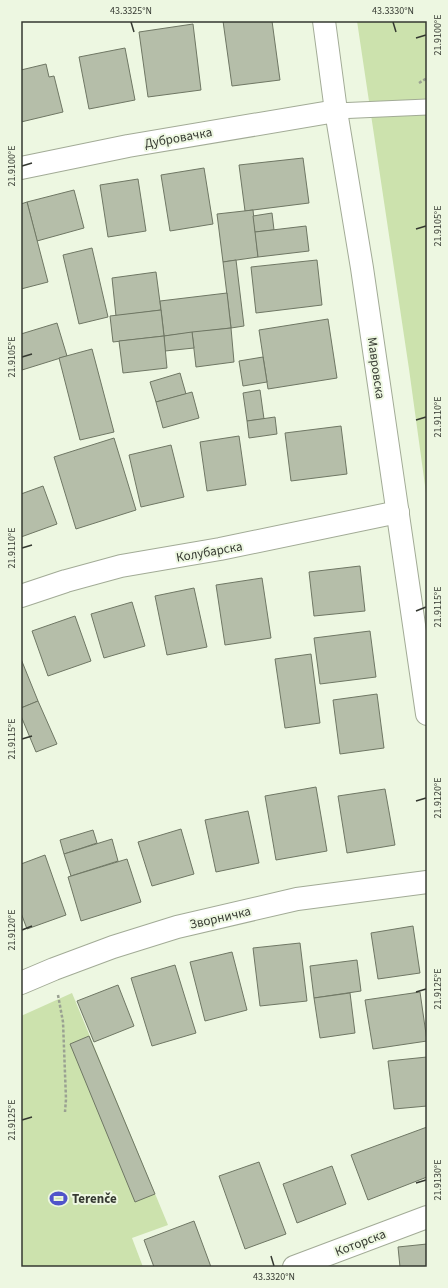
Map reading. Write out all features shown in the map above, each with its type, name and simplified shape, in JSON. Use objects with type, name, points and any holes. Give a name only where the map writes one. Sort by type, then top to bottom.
[{"type":"street","name":"Мавровска","points":[[324,21],[336,111],[362,268],[427,714]]},
{"type":"street","name":"Дубровачка","points":[[21,168],[128,146],[336,111]]},
{"type":"street","name":"Колубарска","points":[[21,596],[66,581],[121,566],[220,549],[398,512]]},
{"type":"street","name":"Зворничка","points":[[21,983],[113,947],[177,927],[296,900],[427,882]]},
{"type":"street","name":"Которска","points":[[294,1267],[427,1217]]},
{"type":"lane","points":[[336,111],[427,107]]},
{"type":"path","points":[[54,969],[63,1022],[66,1099],[64,1112]]},
{"type":"green space","points":[[357,21],[427,21],[427,500],[409,369]]},
{"type":"green space","points":[[72,993],[168,1225],[132,1238],[143,1267],[21,1267],[21,1016]]},
{"type":"building","points":[[223,21],[272,21],[280,80],[232,86]]},
{"type":"building","points":[[193,24],[201,90],[148,97],[139,32]]},
{"type":"building","points":[[125,48],[135,100],[89,109],[79,57]]},
{"type":"building","points":[[46,64],[49,77],[54,76],[63,112],[21,122],[21,70]]},
{"type":"building","points":[[303,158],[309,203],[245,211],[239,165]]},
{"type":"building","points":[[204,168],[213,224],[170,231],[161,175]]},
{"type":"building","points":[[138,179],[146,231],[108,237],[100,185]]},
{"type":"building","points":[[74,190],[84,228],[37,241],[27,202]]},
{"type":"building","points":[[27,202],[48,282],[21,289],[21,204]]},
{"type":"building","points":[[253,210],[258,257],[223,262],[217,214]]},
{"type":"building","points":[[272,213],[274,230],[255,232],[253,216]]},
{"type":"building","points":[[306,226],[309,251],[258,257],[255,232]]},
{"type":"building","points":[[92,248],[108,317],[79,324],[63,255]]},
{"type":"building","points":[[236,260],[244,326],[231,328],[223,262]]},
{"type":"building","points":[[317,260],[322,305],[256,313],[251,267]]},
{"type":"building","points":[[156,272],[161,310],[116,316],[112,278]]},
{"type":"building","points":[[227,293],[231,328],[164,336],[160,301]]},
{"type":"building","points":[[161,310],[164,336],[113,342],[110,316]]},
{"type":"building","points":[[328,319],[337,378],[268,389],[259,330]]},
{"type":"building","points":[[57,323],[67,356],[22,370],[21,334]]},
{"type":"building","points":[[231,328],[234,362],[196,367],[192,332]]},
{"type":"building","points":[[192,332],[194,348],[165,351],[164,336]]},
{"type":"building","points":[[164,336],[167,368],[123,373],[119,341]]},
{"type":"building","points":[[92,349],[114,432],[80,440],[59,358]]},
{"type":"building","points":[[263,357],[267,382],[243,386],[239,361]]},
{"type":"building","points":[[180,373],[186,394],[156,402],[150,382]]},
{"type":"building","points":[[260,390],[264,419],[247,421],[243,393]]},
{"type":"building","points":[[192,392],[199,418],[163,428],[156,402]]},
{"type":"building","points":[[275,417],[277,434],[249,438],[247,421]]},
{"type":"building","points":[[341,426],[347,474],[291,481],[285,433]]},
{"type":"building","points":[[239,436],[246,485],[207,491],[200,442]]},
{"type":"building","points":[[114,438],[136,510],[76,529],[54,457]]},
{"type":"building","points":[[171,445],[184,497],[141,507],[129,455]]},
{"type":"building","points":[[43,486],[57,524],[21,537],[21,494]]},
{"type":"building","points":[[360,566],[365,611],[314,616],[309,572]]},
{"type":"building","points":[[262,578],[271,638],[225,645],[216,585]]},
{"type":"building","points":[[194,588],[207,647],[167,655],[155,596]]},
{"type":"building","points":[[132,602],[145,646],[104,658],[91,614]]},
{"type":"building","points":[[75,616],[91,661],[48,676],[32,631]]},
{"type":"building","points":[[370,631],[376,677],[320,684],[314,638]]},
{"type":"building","points":[[311,654],[320,723],[285,728],[275,659]]},
{"type":"building","points":[[21,659],[38,701],[21,708]]},
{"type":"building","points":[[377,694],[384,748],[340,754],[333,700]]},
{"type":"building","points":[[38,701],[57,744],[36,752],[21,716],[21,708]]},
{"type":"building","points":[[316,787],[327,851],[276,860],[265,796]]},
{"type":"building","points":[[385,789],[395,845],[347,853],[338,796]]},
{"type":"building","points":[[248,811],[259,863],[216,872],[205,820]]},
{"type":"building","points":[[181,829],[194,874],[152,886],[138,842]]},
{"type":"building","points":[[93,830],[97,843],[64,854],[60,840]]},
{"type":"building","points":[[112,839],[118,861],[71,876],[64,854]]},
{"type":"building","points":[[45,855],[66,915],[27,929],[21,913],[21,864]]},
{"type":"building","points":[[127,859],[141,902],[81,921],[68,877]]},
{"type":"building","points":[[413,926],[420,973],[378,979],[371,933]]},
{"type":"building","points":[[300,943],[307,1001],[260,1006],[253,948]]},
{"type":"building","points":[[232,952],[247,1010],[205,1021],[190,962]]},
{"type":"building","points":[[357,960],[361,991],[314,998],[310,966]]},
{"type":"building","points":[[175,965],[196,1033],[152,1046],[131,978]]},
{"type":"building","points":[[118,985],[134,1026],[94,1042],[77,1001]]},
{"type":"building","points":[[420,992],[427,1041],[373,1049],[365,1000]]},
{"type":"building","points":[[350,993],[355,1033],[320,1038],[314,998]]},
{"type":"building","points":[[89,1036],[155,1194],[135,1202],[70,1044]]},
{"type":"building","points":[[427,1057],[427,1106],[394,1109],[388,1061]]},
{"type":"building","points":[[427,1127],[427,1177],[368,1200],[351,1155]]},
{"type":"building","points":[[259,1162],[286,1234],[245,1249],[219,1176]]},
{"type":"building","points":[[332,1166],[346,1204],[297,1223],[283,1184]]},
{"type":"building","points":[[194,1221],[211,1267],[154,1267],[144,1240]]},
{"type":"building","points":[[427,1244],[427,1267],[400,1267],[398,1247]]},
{"type":"place","name":"Terenče","points":[[59,1198]]}]
